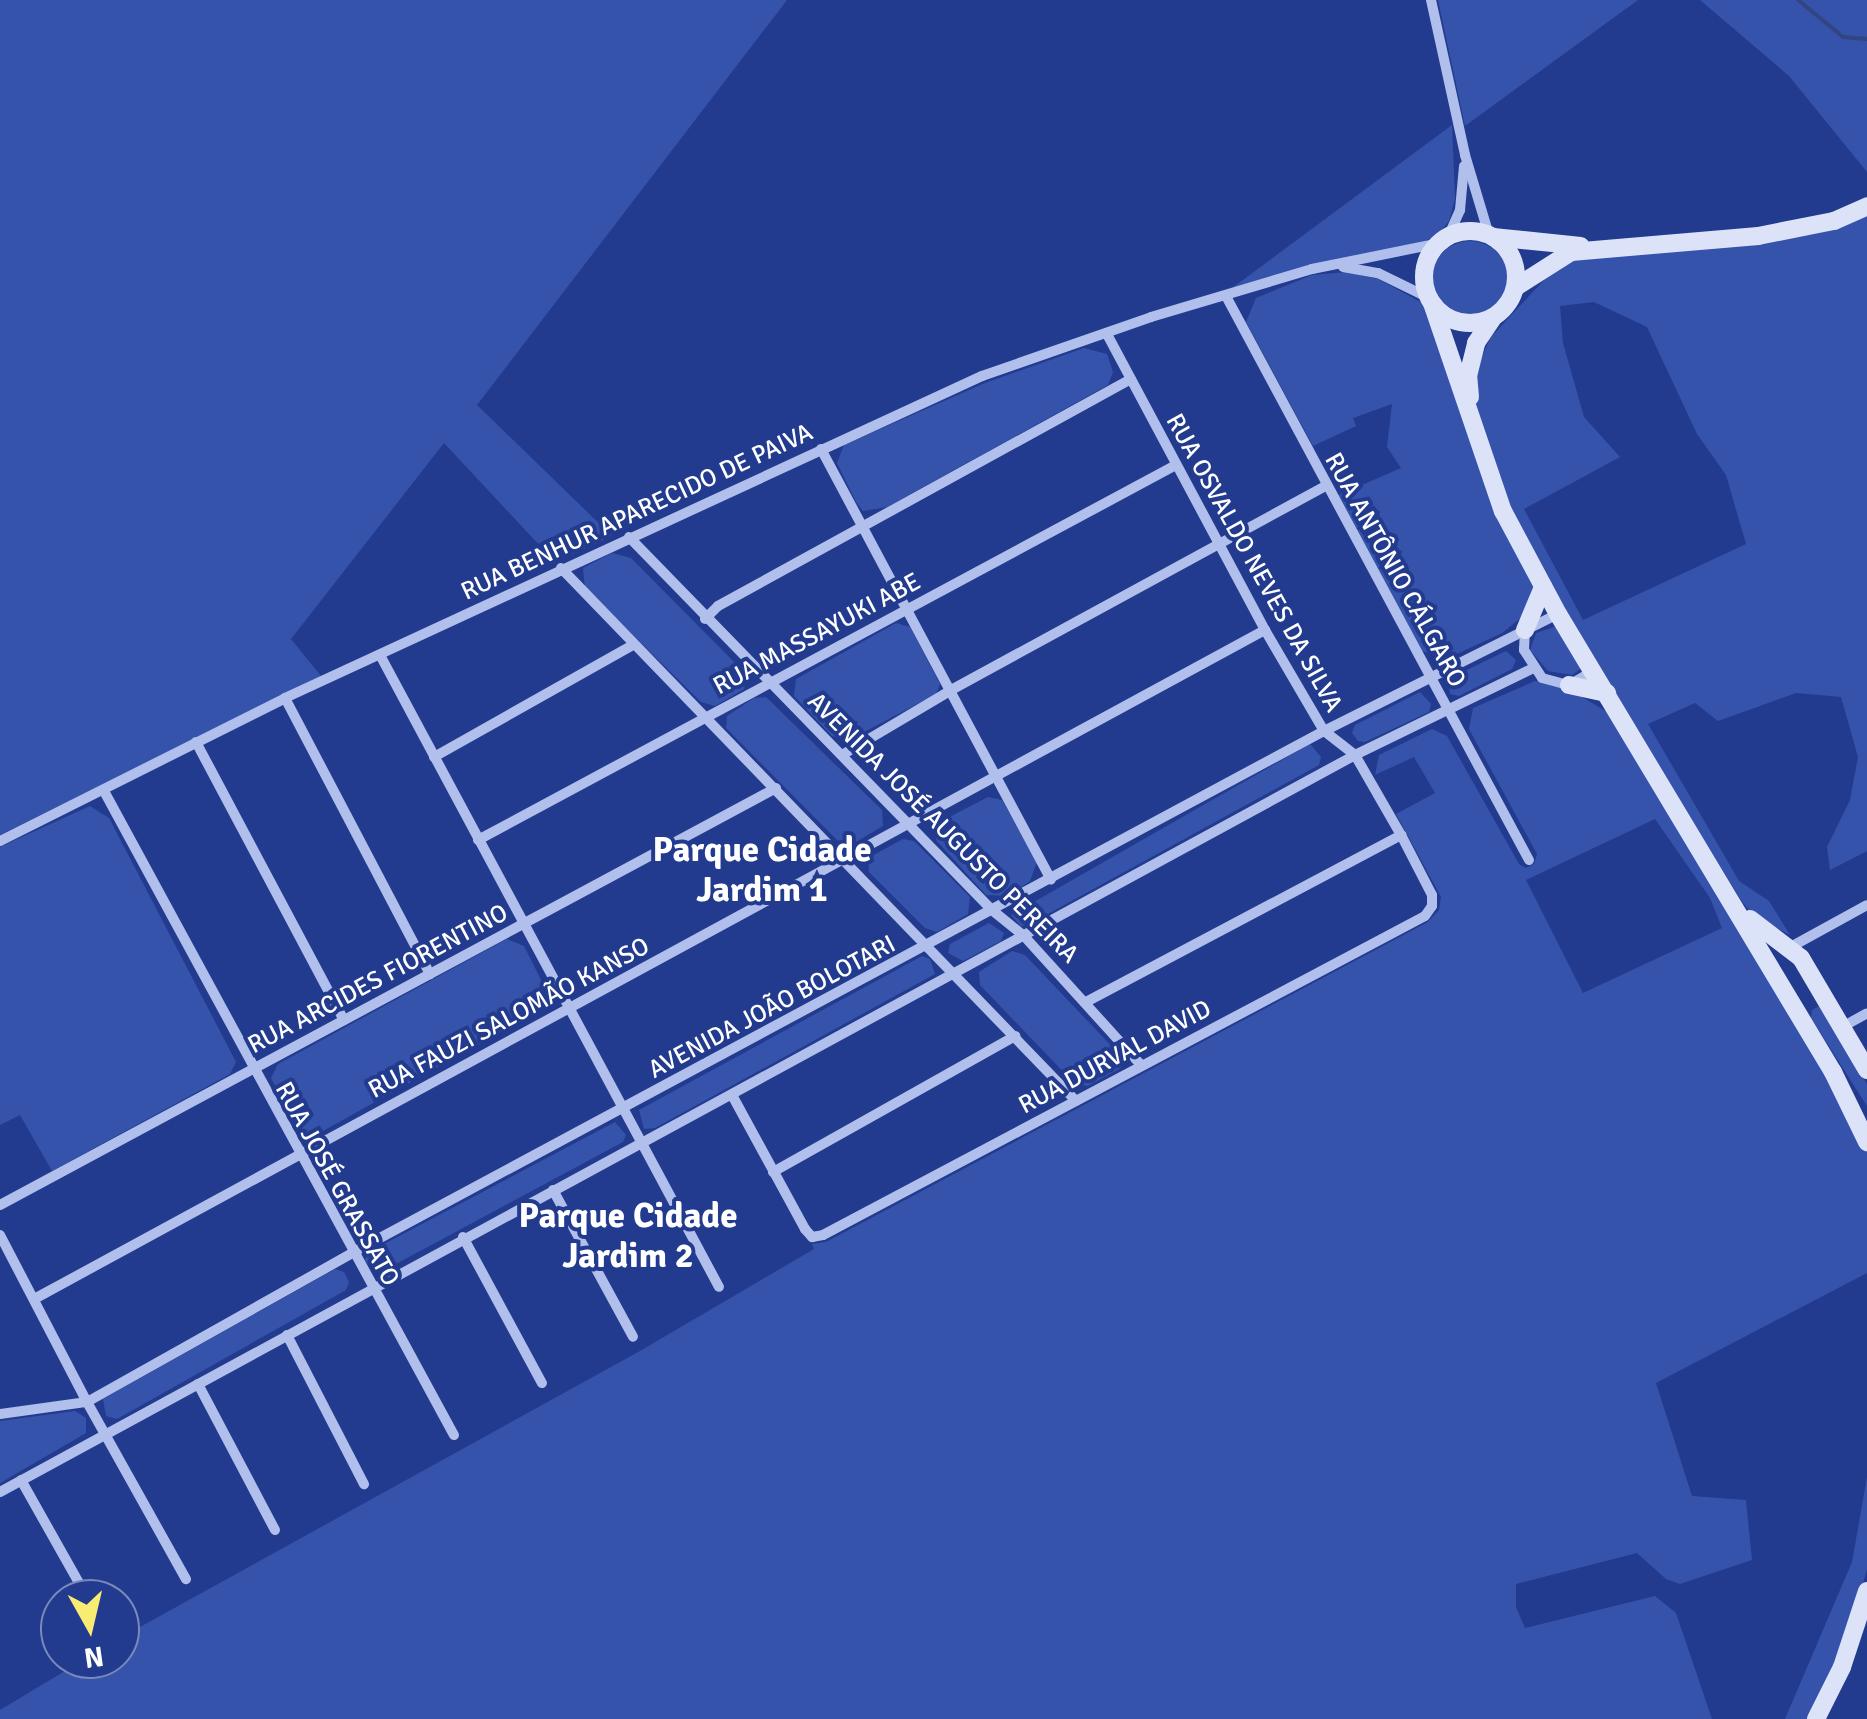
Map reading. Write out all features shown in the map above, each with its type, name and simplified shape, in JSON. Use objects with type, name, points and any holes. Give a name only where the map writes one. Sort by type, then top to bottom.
[{"type":"main road","points":[[1867,206],[1834,221],[1758,236],[1596,247],[1476,231],[1444,240],[1424,272],[1503,511],[1558,614],[1799,1012],[1867,1142]]},
{"type":"main road","points":[[1472,422],[1471,360],[1482,328],[1508,304],[1516,287],[1516,268],[1508,250],[1491,236]]},
{"type":"main road","points":[[1516,287],[1551,262],[1596,247]]},
{"type":"main road","points":[[1431,301],[1460,322],[1494,317]]},
{"type":"main road","points":[[1525,630],[1543,587]]},
{"type":"main road","points":[[1569,685],[1607,692]]},
{"type":"main road","points":[[1739,909],[1801,958],[1867,1070]]},
{"type":"main road","points":[[1799,1012],[1826,997]]},
{"type":"main road","points":[[1833,1072],[1848,1085],[1867,1117]]},
{"type":"main road","points":[[1816,1719],[1842,1667],[1867,1592]]},
{"type":"street","points":[[1432,0],[1465,155],[1491,236]]},
{"type":"street","points":[[1444,240],[1462,199],[1465,155]]},
{"type":"street","name":"RUA BENHUR APARECIDO DE PAIVA","points":[[0,841],[284,698],[982,376],[1312,269],[1444,240]]},
{"type":"street","name":"RUA BENHUR APARECIDO DE PAIVA","points":[[1312,269],[1347,267],[1378,273],[1431,301]]},
{"type":"street","name":"RUA ANTÔNIO CÁLGARO","points":[[1227,298],[1529,860]]},
{"type":"street","name":"RUA OSVALDO NEVES DA SILVA","points":[[1108,334],[1266,630],[1324,731],[1355,755],[1432,895],[1432,906]]},
{"type":"street","points":[[706,618],[718,606],[1131,380]]},
{"type":"street","points":[[822,449],[1051,879]]},
{"type":"street","name":"RUA MASSAYUKI ABE","points":[[478,840],[1176,465]]},
{"type":"street","points":[[842,755],[953,689],[1325,486]]},
{"type":"street","name":"AVENIDA JOSÉ AUGUSTO PEREIRA","points":[[628,537],[992,910],[1024,936],[1141,1065]]},
{"type":"street","points":[[560,568],[631,646],[776,788],[1076,1101]]},
{"type":"street","name":"AVENIDA JOÃO BOLOTARI","points":[[0,1414],[87,1402],[352,1253],[1324,731],[1558,614]]},
{"type":"street","name":"RUA FAUZI SALOMÃO KANSO","points":[[36,1298],[1266,630]]},
{"type":"street","points":[[1525,630],[1524,650],[1532,668],[1542,678],[1569,685],[1593,671]]},
{"type":"street","points":[[434,758],[631,646]]},
{"type":"street","points":[[380,655],[719,1287]]},
{"type":"street","points":[[0,1492],[1355,755],[1532,668]]},
{"type":"street","points":[[284,698],[430,974]]},
{"type":"street","points":[[196,742],[344,1020]]},
{"type":"street","name":"RUA ARCIDES FIORENTINO","points":[[0,1205],[776,788]]},
{"type":"street","name":"RUA JOSÉ GRASSATO","points":[[104,791],[251,1070],[454,1435]]},
{"type":"street","points":[[1086,1002],[1401,835]]},
{"type":"street","points":[[1788,949],[1867,905]]},
{"type":"street","name":"RUA DURVAL DAVID","points":[[773,1172],[812,1237],[823,1235],[1424,916],[1432,906]]},
{"type":"street","points":[[1844,1026],[1867,1013]]},
{"type":"street","points":[[732,1095],[773,1172],[1015,1036]]},
{"type":"street","points":[[552,1190],[632,1337]]},
{"type":"street","points":[[0,1235],[186,1579]]},
{"type":"street","points":[[464,1237],[542,1384]]},
{"type":"street","points":[[287,1335],[364,1484]]},
{"type":"street","points":[[198,1384],[275,1530]]},
{"type":"street","points":[[21,1480],[77,1579]]},
{"type":"shaded area","points":[[0,0],[787,0],[477,405],[612,536],[555,562],[444,443],[291,639],[321,676],[0,835]]},
{"type":"shaded area","points":[[1438,0],[1638,0],[1465,126]]},
{"type":"shaded area","points":[[1700,0],[1867,0],[1867,172],[1789,76]]},
{"type":"shaded area","points":[[1452,125],[1455,199],[1449,221],[1439,233],[1426,241],[1310,265],[1228,291]]},
{"type":"shaded area","points":[[1867,211],[1867,851],[1830,870],[1827,847],[1850,800],[1858,757],[1841,697],[1796,693],[1718,721],[1695,703],[1648,724],[1739,881],[1769,901],[1790,935],[1755,917],[1743,903],[1598,670],[1509,510],[1477,420],[1473,379],[1490,338],[1558,265],[1576,258]],"holes":[[[1594,302],[1647,327],[1697,434],[1726,475],[1746,544],[1583,620],[1524,509],[1620,457],[1584,417],[1563,343],[1560,306]]]},
{"type":"shaded area","points":[[1470,241],[1497,252],[1508,279],[1497,306],[1470,317],[1443,306],[1432,279],[1443,252]]},
{"type":"shaded area","points":[[1347,272],[1378,279],[1426,305],[1535,589],[1522,617],[1502,633],[1446,659],[1422,651],[1339,495],[1401,468],[1387,447],[1392,404],[1353,418],[1356,426],[1313,446],[1246,322],[1256,298],[1312,275]]},
{"type":"shaded area","points":[[1084,348],[1107,354],[1113,372],[1108,385],[887,507],[863,511],[856,502],[837,463],[844,445],[985,383]]},
{"type":"shaded area","points":[[612,553],[631,558],[745,673],[744,689],[715,706],[701,702],[585,588],[583,568]]},
{"type":"shaded area","points":[[896,623],[910,627],[940,684],[936,694],[849,740],[832,736],[794,696],[796,679]]},
{"type":"shaded area","points":[[1557,626],[1584,666],[1572,675],[1548,671],[1530,650],[1536,633]]},
{"type":"shaded area","points":[[1506,651],[1516,660],[1512,669],[1459,696],[1450,694],[1448,679]]},
{"type":"shaded area","points":[[1535,681],[1570,690],[1609,713],[1736,912],[1867,1149],[1867,1273],[1656,1383],[1692,1496],[1746,1500],[1752,1560],[1680,1584],[1666,1579],[1637,1553],[1516,1584],[1516,1607],[1525,1628],[1655,1596],[1676,1613],[1712,1719],[0,1719],[0,1710],[52,1679],[140,1679],[140,1627],[640,1351],[814,1249],[812,1244],[826,1242],[1428,922],[1439,910],[1441,897],[1396,814],[1435,793],[1414,757],[1375,775],[1379,755],[1432,729],[1447,736],[1519,864],[1526,868],[1534,864],[1537,854],[1469,729],[1473,708]],"holes":[[[1655,819],[1710,898],[1722,928],[1583,993],[1526,880]]]},
{"type":"shaded area","points":[[1420,692],[1431,704],[1429,712],[1365,742],[1358,741],[1352,733],[1355,725]]},
{"type":"shaded area","points":[[766,697],[882,810],[883,826],[851,845],[837,840],[726,728],[727,716],[754,698]]},
{"type":"shaded area","points":[[1310,744],[1321,757],[1319,765],[1028,925],[1021,926],[1011,915]]},
{"type":"shaded area","points":[[988,797],[1002,800],[1037,862],[1030,881],[1008,896],[986,895],[936,840],[938,823]]},
{"type":"shaded area","points":[[90,806],[109,818],[236,1062],[230,1074],[52,1171],[20,1115],[0,1125],[0,847]]},
{"type":"shaded area","points":[[903,839],[914,841],[970,897],[968,914],[937,932],[925,928],[869,872],[868,858]]},
{"type":"shaded area","points":[[989,923],[1004,933],[1001,941],[963,961],[948,953],[950,944]]},
{"type":"shaded area","points":[[507,939],[524,946],[547,992],[539,1011],[314,1136],[298,1129],[271,1078],[278,1064]]},
{"type":"shaded area","points":[[1012,951],[1025,955],[1120,1055],[1121,1068],[1088,1086],[1075,1084],[980,985],[979,972]]},
{"type":"shaded area","points":[[922,956],[930,959],[935,974],[655,1128],[644,1129],[639,1110]]},
{"type":"shaded area","points":[[1819,1006],[1867,1084],[1867,1106],[1811,1018],[1812,1010]]},
{"type":"shaded area","points":[[615,1122],[626,1135],[623,1142],[381,1272],[372,1270],[365,1260],[367,1253]]},
{"type":"shaded area","points":[[335,1269],[344,1272],[349,1282],[346,1290],[117,1419],[106,1416],[103,1399]]},
{"type":"shaded area","points":[[75,1411],[86,1418],[86,1433],[0,1483],[0,1421]]},
{"type":"shaded area","points":[[1867,1477],[1867,1569],[1849,1633],[1811,1719],[1785,1719],[1852,1562]]},
{"type":"waterway","points":[[1798,0],[1843,37],[1867,39]]},
{"type":"district","name":"Parque Cidade Jardim 1","points":[[762,870]]},
{"type":"district","name":"Parque Cidade Jardim 2","points":[[628,1236]]}]
